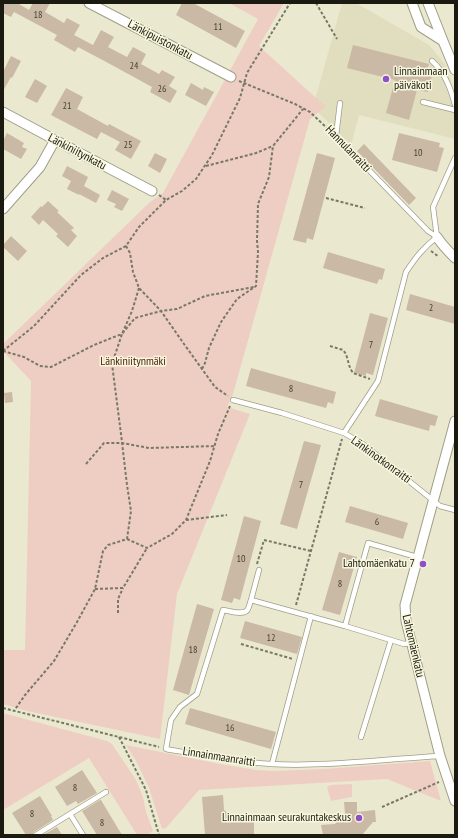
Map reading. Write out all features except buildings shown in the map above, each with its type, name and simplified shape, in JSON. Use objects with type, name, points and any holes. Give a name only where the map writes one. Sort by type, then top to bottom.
[{"type":"street","name":"Länkipuistonkatu","points":[[89,3],[231,77]]},
{"type":"street","points":[[412,3],[421,27],[443,41]]},
{"type":"street","points":[[428,3],[455,70]]},
{"type":"street","name":"Länkiniitynkatu","points":[[3,112],[152,191]]},
{"type":"street","points":[[3,210],[40,167],[55,140]]},
{"type":"street","points":[[437,237],[455,258]]},
{"type":"street","name":"Lahtomäenkatu","points":[[455,421],[404,605],[411,643],[440,756],[455,801]]},
{"type":"lane","points":[[432,61],[437,65],[447,81],[455,105]]},
{"type":"lane","points":[[423,102],[455,110]]},
{"type":"lane","points":[[336,136],[340,103]]},
{"type":"lane","name":"Hannulanraitti","points":[[336,136],[428,231],[437,237]]},
{"type":"lane","points":[[344,433],[377,382],[406,272],[425,246],[437,237],[433,207],[455,158]]},
{"type":"lane","name":"Länkinotkonraitti","points":[[233,400],[282,413],[344,433],[363,444],[440,506],[455,510]]},
{"type":"lane","points":[[345,626],[368,542],[417,557]]},
{"type":"lane","points":[[166,749],[171,720],[180,708],[197,694],[222,610],[245,612],[248,610],[259,570]]},
{"type":"lane","points":[[250,600],[311,616],[404,644],[411,643]]},
{"type":"lane","points":[[272,764],[311,616]]},
{"type":"lane","points":[[361,737],[391,640]]},
{"type":"lane","name":"Linnainmaanraitti","points":[[166,749],[259,764],[313,764],[440,756]]},
{"type":"lane","points":[[36,835],[106,792]]},
{"type":"lane","points":[[70,814],[84,835]]},
{"type":"path","points":[[3,351],[34,326],[81,275],[103,258],[126,246],[139,227],[166,200],[182,191],[196,179],[212,155],[240,98],[247,72],[290,3]]},
{"type":"path","points":[[316,3],[337,39]]},
{"type":"path","name":"Hannulanraitti","points":[[244,84],[303,108],[310,112],[336,136]]},
{"type":"path","points":[[205,166],[256,153],[273,146],[303,108]]},
{"type":"path","points":[[256,286],[258,204],[269,177],[273,146]]},
{"type":"path","points":[[326,198],[365,208]]},
{"type":"path","points":[[118,613],[118,599],[147,548],[172,534],[186,520],[233,400],[215,387],[161,311],[139,288],[133,272],[130,253],[126,246]]},
{"type":"path","points":[[3,351],[24,357],[40,366],[51,367],[94,345],[122,334],[135,318],[161,311],[177,309],[205,296],[256,286]]},
{"type":"path","points":[[202,369],[209,348],[221,322],[237,299],[256,286]]},
{"type":"path","points":[[127,540],[131,511],[112,364],[139,288]]},
{"type":"path","points":[[330,346],[343,350],[353,373],[377,382]]},
{"type":"path","points":[[294,612],[344,433]]},
{"type":"path","points":[[86,464],[104,443],[122,443],[149,448],[215,446]]},
{"type":"path","points":[[186,520],[227,515]]},
{"type":"path","points":[[14,711],[25,695],[54,661],[77,622],[95,589],[103,551],[108,545],[127,540],[147,548]]},
{"type":"path","points":[[259,570],[256,566],[264,540],[311,551]]},
{"type":"path","points":[[95,589],[123,588]]},
{"type":"path","points":[[241,644],[299,661]]},
{"type":"path","name":"Linnainmaanraitti","points":[[3,708],[166,749]]},
{"type":"path","points":[[120,737],[146,790],[159,835]]},
{"type":"path","points":[[382,807],[439,782]]},
{"type":"shaded area","name":"Linnainmaan päiväkoti","points":[[342,3],[356,3],[429,45],[445,64],[455,93],[455,139],[359,115],[351,145],[313,107]]},
{"type":"green space","name":"Länkiniitynmäki","points":[[229,3],[284,3],[259,46],[326,107],[310,119],[233,394],[227,407],[250,414],[177,594],[160,739],[27,711],[3,704],[3,650],[25,650],[31,381],[3,351],[3,344],[150,202],[163,193],[258,19]]},
{"type":"green space","points":[[3,713],[107,741],[112,744],[136,780],[143,797],[146,812],[153,831],[147,835],[137,835],[89,758],[3,810]]},
{"type":"green space","points":[[126,745],[220,764],[256,770],[273,771],[324,769],[430,761],[441,801],[387,779],[199,790],[166,828],[162,829],[149,788],[136,761]]},
{"type":"green space","points":[[352,784],[352,797],[331,801],[327,787],[331,785]]},
{"type":"place","name":"Linnainmaan päiväkoti","points":[[386,79]]},
{"type":"place","name":"Lahtomäenkatu 7","points":[[423,564]]},
{"type":"place","name":"Linnainmaan seurakuntakeskus","points":[[359,818]]}]
